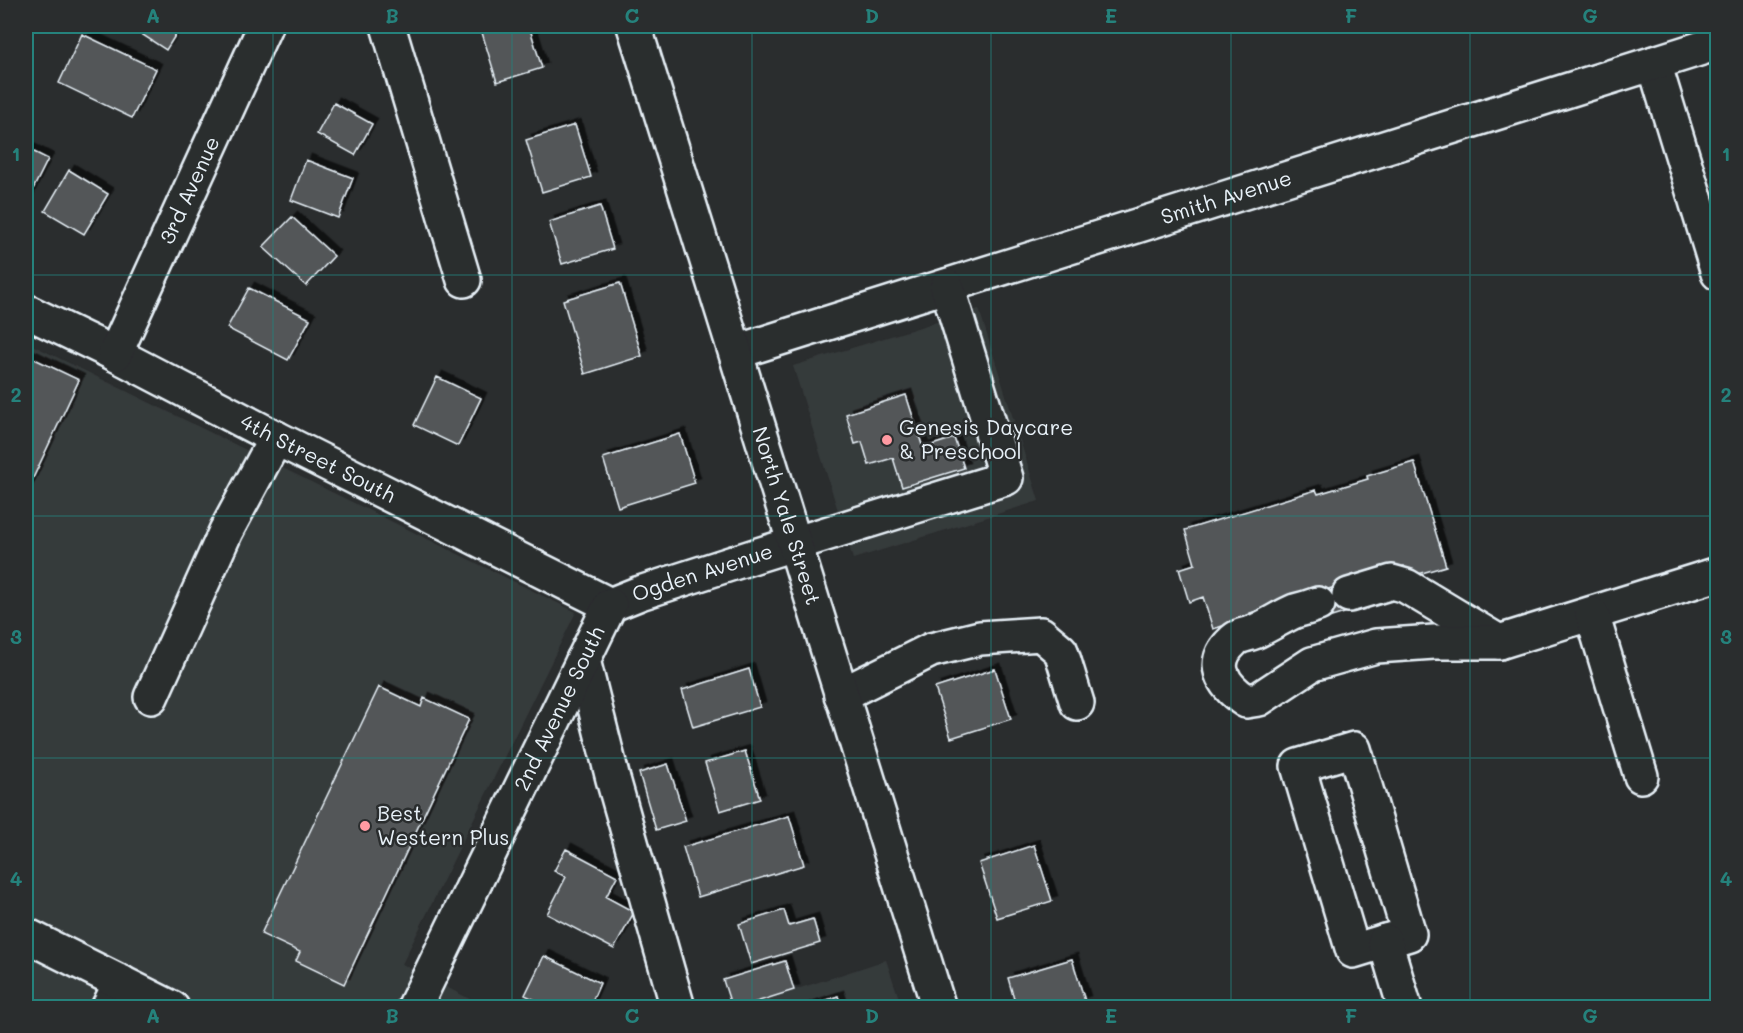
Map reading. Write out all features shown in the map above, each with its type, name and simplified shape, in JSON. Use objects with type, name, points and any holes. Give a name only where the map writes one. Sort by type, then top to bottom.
[{"type":"street","name":"3rd Avenue","points":[[115,354],[265,26]]},
{"type":"street","points":[[388,26],[464,280]]},
{"type":"street","name":"North Yale Street","points":[[634,26],[939,1008]]},
{"type":"street","name":"Smith Avenue","points":[[735,352],[1718,43]]},
{"type":"street","points":[[1654,63],[1718,273]]},
{"type":"street","name":"Ogden Avenue","points":[[610,605],[1006,478],[946,286]]},
{"type":"street","name":"4th Street South","points":[[26,311],[610,605]]},
{"type":"street","points":[[151,697],[226,531],[276,438]]},
{"type":"street","points":[[1318,604],[1294,612],[1252,633],[1234,638],[1221,655],[1225,684],[1246,700],[1259,699],[1312,664],[1376,646],[1434,642],[1499,642],[1718,574]]},
{"type":"street","points":[[1349,595],[1392,582],[1406,586],[1499,642]]},
{"type":"street","name":"2nd Avenue South","points":[[414,1008],[610,605]]},
{"type":"street","points":[[1592,614],[1641,776]]},
{"type":"street","points":[[842,694],[931,650],[980,638],[1041,634],[1061,651],[1077,703]]},
{"type":"street","points":[[583,660],[613,779],[678,1008]]},
{"type":"street","points":[[1354,749],[1409,934],[1385,941],[1353,951],[1298,766],[1354,749]]},
{"type":"street","points":[[26,935],[115,995],[172,1008]]},
{"type":"street","points":[[1385,941],[1406,1008]]},
{"type":"shaded area","points":[[979,309],[1039,501],[853,559],[793,366]]},
{"type":"shaded area","points":[[26,342],[576,612],[402,964],[485,1007],[26,1007]]},
{"type":"shaded area","points":[[886,960],[902,1007],[739,1008]]},
{"type":"building","points":[[129,26],[181,26],[166,50]]},
{"type":"building","points":[[480,26],[529,26],[542,68],[497,82]]},
{"type":"building","points":[[82,34],[156,69],[132,118],[59,83]]},
{"type":"building","points":[[334,103],[372,124],[355,155],[317,134]]},
{"type":"building","points":[[575,125],[591,177],[542,192],[526,140]]},
{"type":"building","points":[[26,148],[48,159],[28,199],[26,197]]},
{"type":"building","points":[[306,160],[353,178],[338,218],[291,200]]},
{"type":"building","points":[[69,170],[108,194],[84,234],[45,211]]},
{"type":"building","points":[[600,206],[613,249],[562,264],[549,222]]},
{"type":"building","points":[[292,217],[334,256],[306,286],[263,247]]},
{"type":"building","points":[[620,283],[642,356],[585,374],[563,300]]},
{"type":"building","points":[[249,288],[310,319],[288,360],[227,328]]},
{"type":"building","points":[[26,355],[79,380],[26,493]]},
{"type":"building","points":[[437,377],[481,398],[458,446],[414,425]]},
{"type":"building","name":"Genesis Daycare & Preschool","points":[[906,395],[923,448],[954,438],[964,468],[902,487],[893,458],[869,465],[862,442],[855,444],[846,414]]},
{"type":"building","points":[[680,434],[695,483],[618,507],[603,458]]},
{"type":"building","points":[[1414,462],[1446,566],[1408,577],[1404,566],[1250,613],[1251,617],[1213,629],[1203,597],[1189,602],[1179,569],[1195,564],[1185,530],[1316,490],[1318,494]]},
{"type":"building","points":[[1346,584],[1354,610],[1322,620],[1314,593]]},
{"type":"building","points":[[749,669],[760,707],[693,727],[682,690]]},
{"type":"building","points":[[995,669],[1011,719],[951,738],[935,688]]},
{"type":"building","name":"Best Western Plus","points":[[379,687],[421,707],[424,698],[469,719],[344,984],[296,961],[300,952],[261,934]]},
{"type":"building","points":[[745,751],[760,799],[720,811],[705,763]]},
{"type":"building","points":[[668,764],[686,821],[656,830],[639,773]]},
{"type":"building","points":[[789,816],[804,865],[698,897],[683,847]]},
{"type":"building","points":[[1034,845],[1052,901],[997,918],[979,863]]},
{"type":"building","points":[[566,849],[617,876],[606,897],[634,912],[614,949],[547,914],[566,877],[554,871]]},
{"type":"building","points":[[784,910],[789,926],[813,919],[820,943],[751,964],[739,924]]},
{"type":"building","points":[[544,956],[600,983],[589,1008],[552,1008],[525,995]]},
{"type":"building","points":[[1072,959],[1085,1001],[1064,1008],[1024,1008],[1022,1004],[1016,1006],[1008,978]]},
{"type":"building","points":[[785,961],[794,990],[732,1008],[723,980]]},
{"type":"building","points":[[838,996],[842,1008],[803,1008]]},
{"type":"place","name":"Genesis Daycare & Preschool","points":[[887,440]]},
{"type":"place","name":"Best Western Plus","points":[[365,826]]}]
